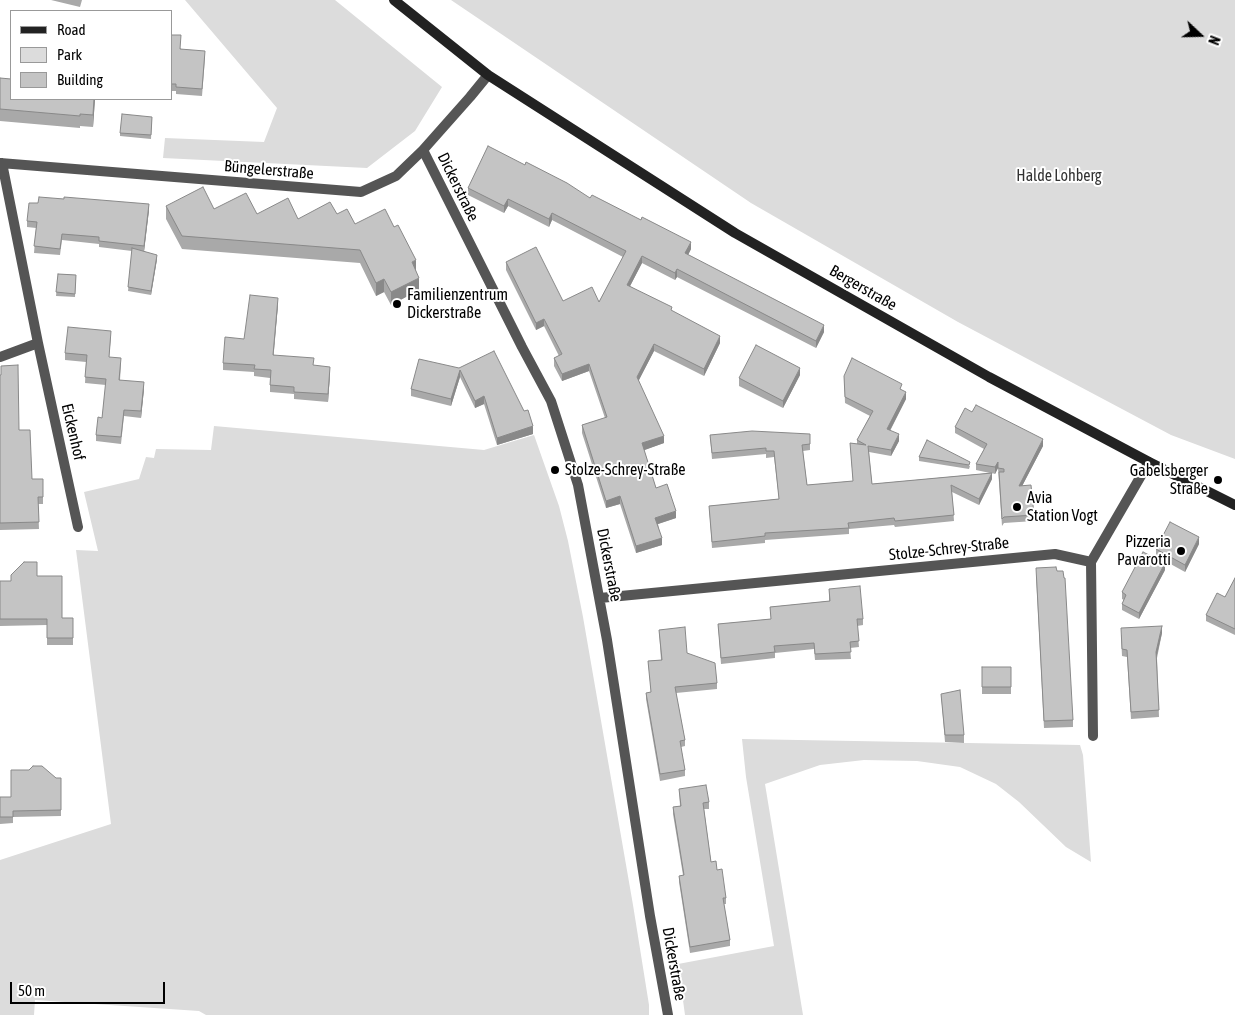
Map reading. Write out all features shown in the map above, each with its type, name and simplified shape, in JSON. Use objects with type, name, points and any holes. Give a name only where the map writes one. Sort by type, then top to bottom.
[{"type":"main road","name":"Bergerstraße","points":[[394,0],[488,75],[735,233],[989,377],[1149,462],[1235,505]]},
{"type":"street","name":"Büngelerstraße","points":[[1,163],[361,192],[396,176],[423,150],[488,75]]},
{"type":"street","name":"Dickerstraße","points":[[423,150],[551,401],[578,485],[600,598],[650,916],[668,1015]]},
{"type":"street","name":"Eickenhof","points":[[1,163],[78,527]]},
{"type":"street","points":[[0,357],[38,343]]},
{"type":"street","points":[[1093,736],[1091,562],[1149,462]]},
{"type":"street","name":"Stolze-Schrey-Straße","points":[[600,598],[1054,554],[1091,562]]},
{"type":"green space","points":[[185,0],[335,0],[442,87],[415,131],[367,168],[163,158],[165,138],[264,142],[277,108]]},
{"type":"green space","name":"Halde Lohberg","points":[[451,0],[1235,0],[1235,459],[1171,435],[958,322],[751,203]]},
{"type":"green space","points":[[214,426],[484,450],[534,435],[559,506],[568,541],[633,905],[649,1015],[206,1015],[199,1011],[35,1000],[34,1015],[0,1015],[0,860],[111,824],[76,550],[98,551],[84,492],[139,479],[146,457],[154,458],[156,449],[211,450]]},
{"type":"green space","points":[[742,739],[1080,745],[1083,755],[1091,862],[1066,847],[1019,802],[996,784],[960,767],[917,761],[864,760],[820,765],[765,784],[803,1015],[685,1015],[678,964],[774,946],[746,777]]},
{"type":"building","points":[[172,35],[181,35],[180,49],[205,51],[202,89],[176,87],[176,84],[172,84]]},
{"type":"building","points":[[0,78],[10,79],[10,100],[94,100],[93,115],[80,114],[80,116],[0,109]]},
{"type":"building","points":[[122,114],[152,117],[151,135],[120,133]]},
{"type":"building","points":[[488,146],[525,165],[526,162],[567,183],[590,198],[592,195],[641,220],[642,217],[691,242],[685,253],[824,325],[816,341],[677,269],[675,273],[642,256],[627,285],[672,307],[671,310],[720,336],[704,369],[654,344],[637,377],[664,436],[642,443],[656,488],[667,484],[676,511],[655,518],[662,538],[636,546],[620,496],[606,501],[582,425],[607,417],[589,364],[562,374],[554,358],[562,354],[544,319],[536,323],[506,262],[536,247],[563,301],[592,287],[599,302],[626,251],[552,213],[549,219],[508,199],[504,206],[468,188]]},
{"type":"building","points":[[203,187],[214,209],[246,193],[257,214],[288,198],[298,219],[330,202],[337,214],[347,209],[355,224],[385,209],[394,227],[398,225],[416,260],[412,262],[419,278],[391,292],[384,279],[376,283],[360,250],[182,236],[166,206]]},
{"type":"building","points":[[39,197],[64,199],[64,197],[149,204],[144,246],[99,241],[99,237],[62,234],[60,249],[34,246],[37,222],[27,221],[29,203],[38,203]]},
{"type":"building","points":[[132,248],[157,255],[151,291],[128,287]]},
{"type":"building","points":[[58,274],[76,275],[75,294],[56,292]]},
{"type":"building","points":[[250,295],[278,298],[273,355],[314,358],[313,365],[330,367],[328,394],[294,392],[294,387],[270,385],[271,370],[254,369],[255,365],[223,363],[225,337],[244,339]]},
{"type":"building","points":[[68,327],[111,331],[109,357],[121,358],[119,380],[144,382],[141,411],[124,410],[121,437],[96,435],[98,417],[102,418],[106,379],[85,377],[87,355],[65,353]]},
{"type":"building","points":[[756,345],[800,368],[783,401],[739,378]]},
{"type":"building","points":[[494,351],[524,411],[528,410],[533,426],[497,438],[484,396],[475,401],[460,370],[451,399],[411,389],[419,359],[459,368]]},
{"type":"building","points":[[852,358],[902,384],[900,389],[906,392],[887,429],[899,434],[891,450],[868,446],[872,484],[992,473],[979,499],[951,485],[954,515],[895,521],[894,518],[848,523],[849,528],[765,533],[765,536],[712,542],[709,506],[779,499],[774,451],[766,451],[766,448],[712,453],[710,435],[752,431],[810,434],[810,444],[802,445],[807,485],[853,481],[850,443],[866,445],[857,440],[873,411],[845,397],[844,376]]},
{"type":"building","points":[[18,365],[19,430],[30,430],[32,479],[43,479],[43,497],[38,497],[39,522],[0,523],[1,366]]},
{"type":"building","points":[[976,405],[1043,439],[1019,486],[1031,485],[1034,515],[1004,517],[1002,519],[999,472],[1004,472],[1004,469],[998,468],[998,462],[995,467],[976,464],[987,444],[955,427],[965,408],[972,412]]},
{"type":"building","points":[[927,440],[970,462],[969,465],[919,457]]},
{"type":"building","points":[[1170,522],[1199,537],[1185,565],[1156,549]]},
{"type":"building","points":[[1143,552],[1165,563],[1139,613],[1122,604],[1126,595],[1122,592]]},
{"type":"building","points":[[24,562],[37,562],[37,576],[62,576],[62,618],[73,618],[73,638],[47,638],[47,619],[0,619],[0,581],[11,581],[11,575]]},
{"type":"building","points":[[1056,567],[1057,571],[1063,571],[1065,578],[1073,720],[1044,721],[1036,568]]},
{"type":"building","points":[[1235,578],[1235,629],[1206,615],[1217,593],[1225,597]]},
{"type":"building","points":[[860,586],[863,619],[857,619],[859,641],[850,642],[851,652],[815,654],[814,643],[774,646],[775,652],[721,658],[718,624],[771,619],[770,607],[830,601],[829,589]]},
{"type":"building","points":[[1162,626],[1156,652],[1159,710],[1131,712],[1127,650],[1122,649],[1121,628]]},
{"type":"building","points":[[685,627],[687,653],[715,663],[717,683],[675,687],[685,740],[680,741],[685,770],[660,774],[646,693],[651,692],[648,661],[662,660],[659,630]]},
{"type":"building","points":[[982,667],[1011,667],[1011,687],[982,687]]},
{"type":"building","points":[[960,690],[964,735],[945,735],[941,694]]},
{"type":"building","points":[[33,766],[42,766],[56,778],[61,778],[61,810],[13,811],[13,817],[0,817],[0,797],[11,797],[11,770],[29,770]]},
{"type":"building","points":[[706,785],[709,802],[703,803],[711,862],[716,861],[717,870],[722,869],[726,898],[723,898],[730,940],[690,947],[679,876],[684,875],[673,807],[681,806],[679,789]]},
{"type":"place","name":"Familienzentrum Dickerstraße","points":[[397,304]]},
{"type":"place","name":"Stolze-Schrey-Straße","points":[[555,470]]},
{"type":"place","name":"Gabelsberger Straße","points":[[1218,480]]},
{"type":"place","name":"Avia Station Vogt","points":[[1017,507]]},
{"type":"place","name":"Pizzeria Pavarotti","points":[[1181,551]]}]
